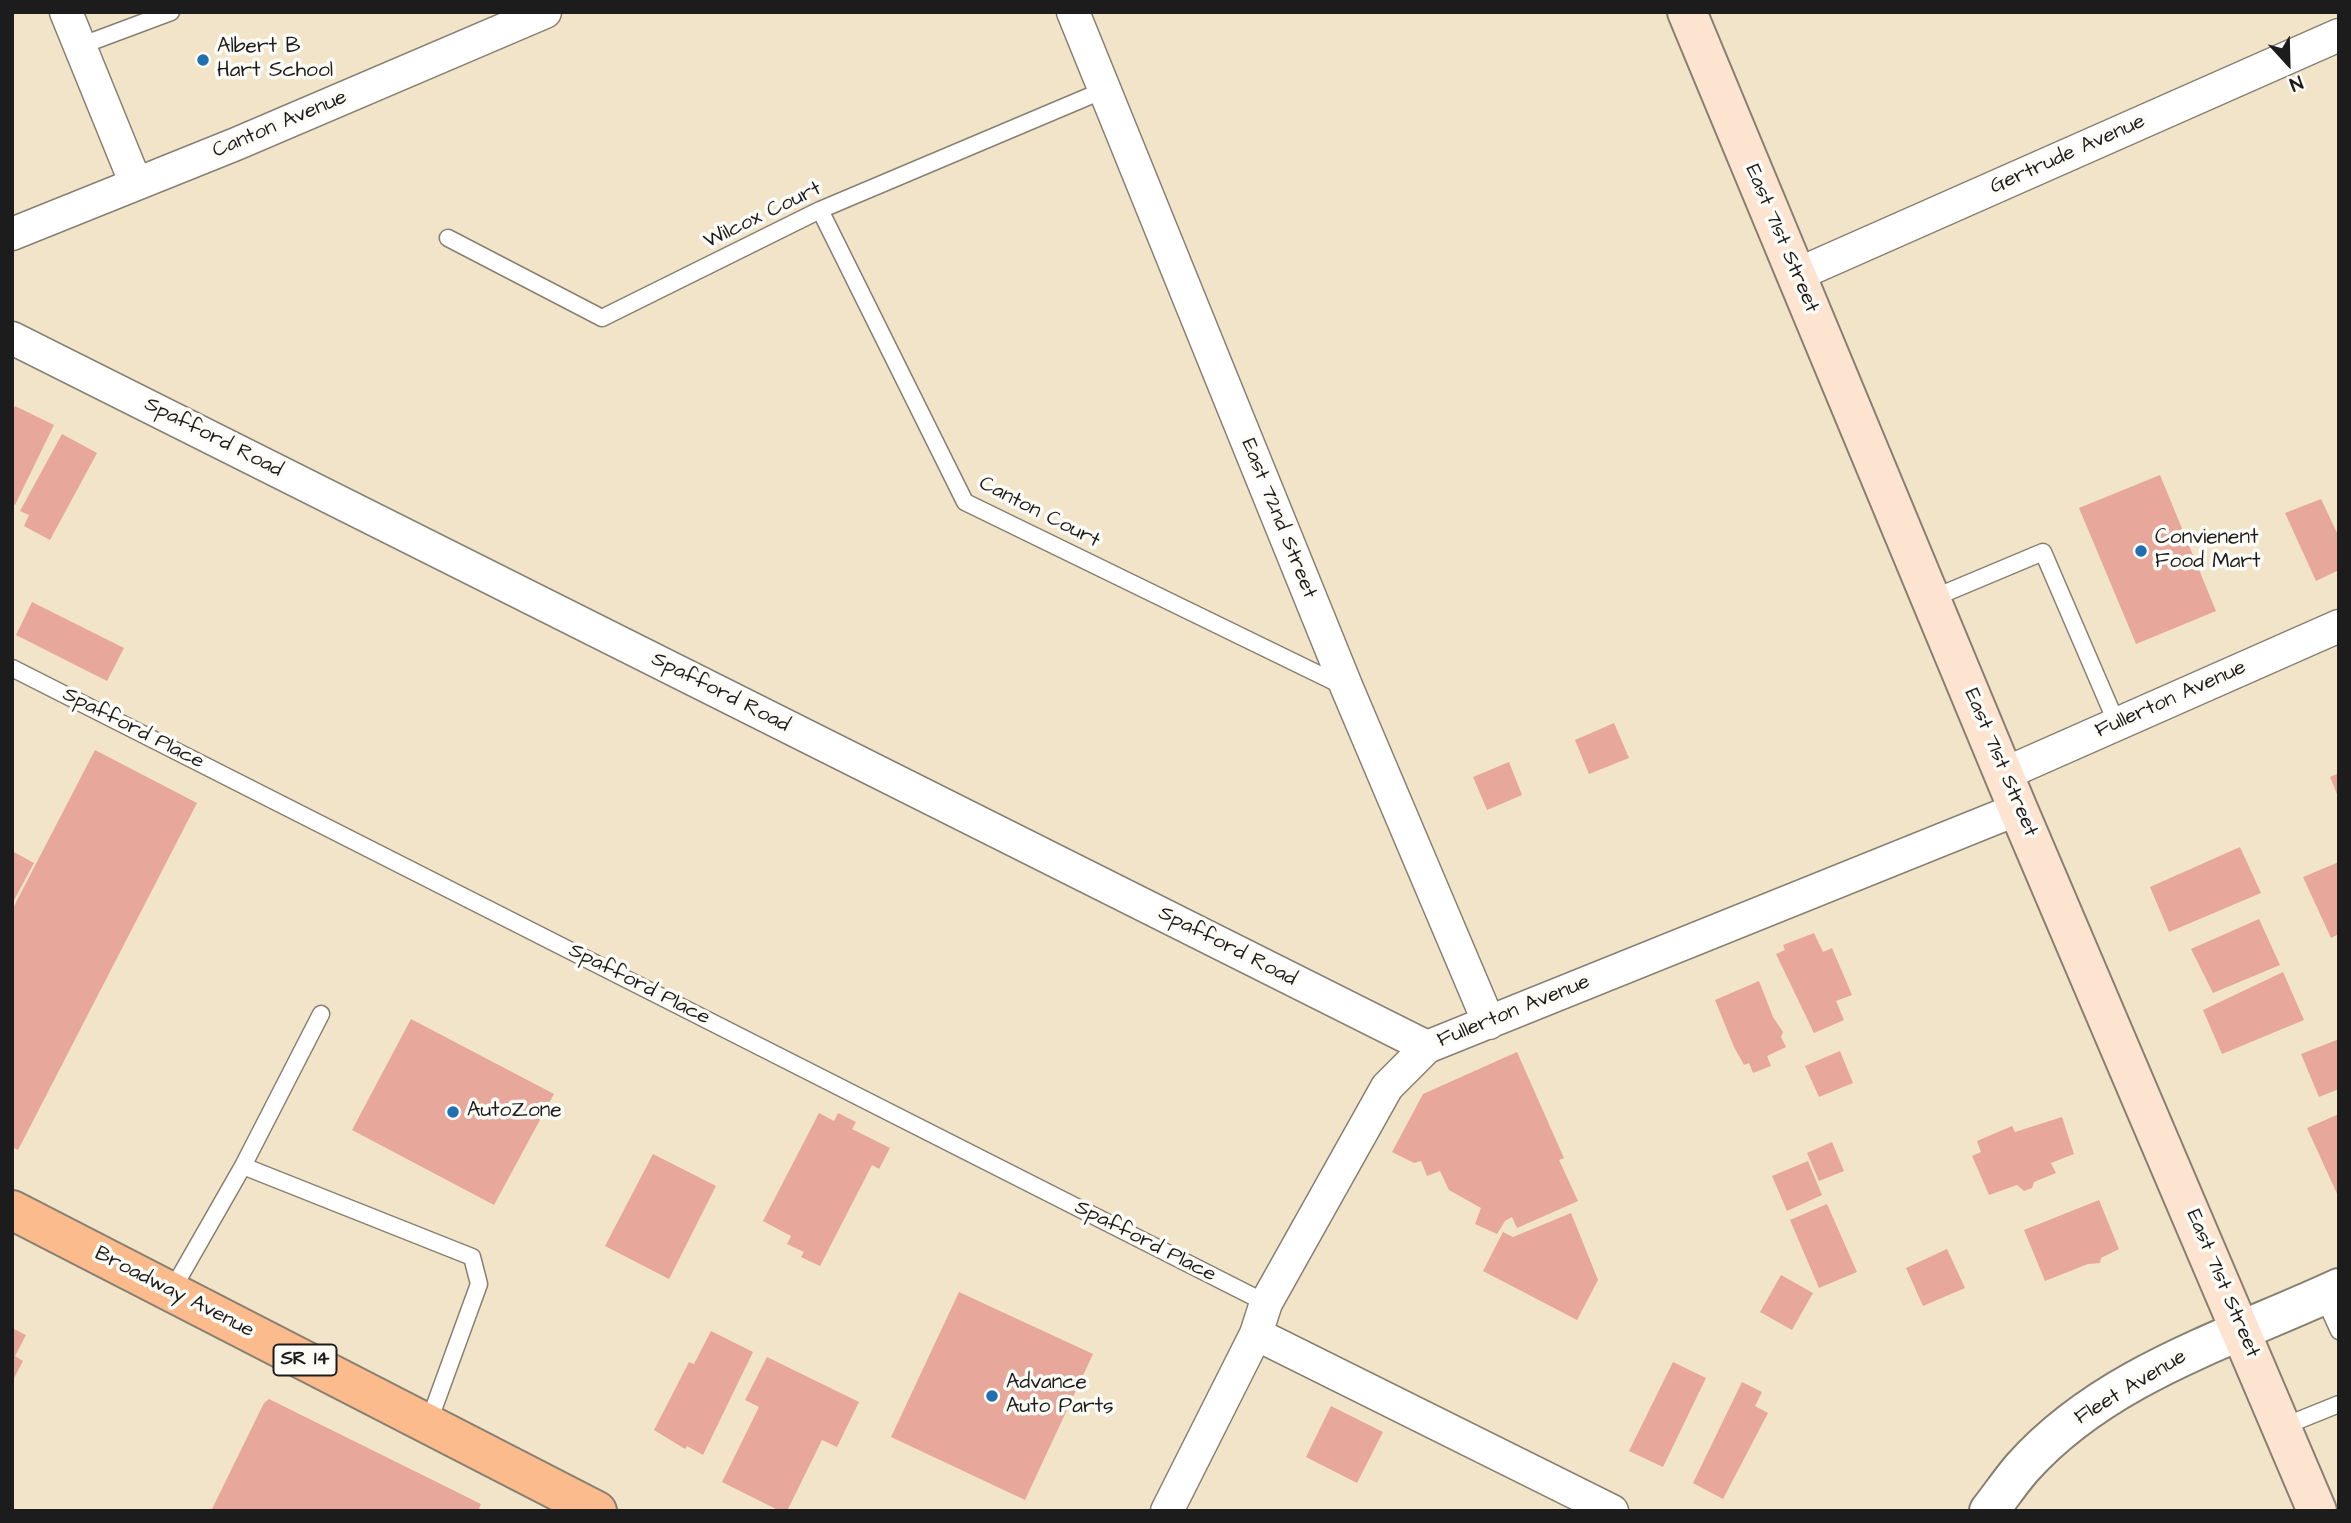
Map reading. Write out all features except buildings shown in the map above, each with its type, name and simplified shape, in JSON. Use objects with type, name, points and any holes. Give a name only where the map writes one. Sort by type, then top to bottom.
[{"type":"main road","name":"East 71st Street","points":[[1687,12],[2011,792],[2317,1511]]},
{"type":"main road","name":"Broadway Avenue","points":[[12,1210],[595,1510]]},
{"type":"street","points":[[66,12],[136,184]]},
{"type":"street","name":"Canton Avenue","points":[[12,234],[545,12]]},
{"type":"street","name":"East 72nd Street","points":[[1073,12],[1347,688],[1489,1023]]},
{"type":"street","name":"Gertrude Avenue","points":[[1796,275],[2339,35]]},
{"type":"street","name":"Spafford Road","points":[[12,338],[1427,1047]]},
{"type":"street","name":"Fullerton Avenue","points":[[1167,1511],[1256,1334],[1266,1303],[1387,1087],[1427,1047],[1489,1023],[2011,792],[2117,724],[2339,626]]},
{"type":"street","name":"Fleet Avenue","points":[[1990,1511],[2022,1468],[2070,1424],[2155,1368],[2331,1292]]},
{"type":"street","points":[[1256,1334],[1612,1511]]},
{"type":"lane","points":[[80,46],[171,12]]},
{"type":"lane","name":"Wilcox Court","points":[[448,239],[602,318],[820,210],[1104,90]]},
{"type":"lane","name":"Canton Court","points":[[820,210],[965,502],[1347,688]]},
{"type":"lane","points":[[1931,599],[2043,552],[2117,724]]},
{"type":"lane","name":"Spafford Place","points":[[12,668],[1266,1303]]},
{"type":"lane","points":[[171,1292],[243,1166],[321,1014]]},
{"type":"lane","points":[[243,1166],[472,1257],[479,1284],[428,1424]]},
{"type":"lane","points":[[2331,1292],[2339,1331]]},
{"type":"lane","points":[[2282,1427],[2339,1404]]},
{"type":"place","name":"Albert B Hart School","points":[[203,60]]},
{"type":"place","name":"Convienent Food Mart","points":[[2141,551]]},
{"type":"place","name":"AutoZone","points":[[453,1112]]},
{"type":"place","name":"Advance Auto Parts","points":[[992,1396]]}]
